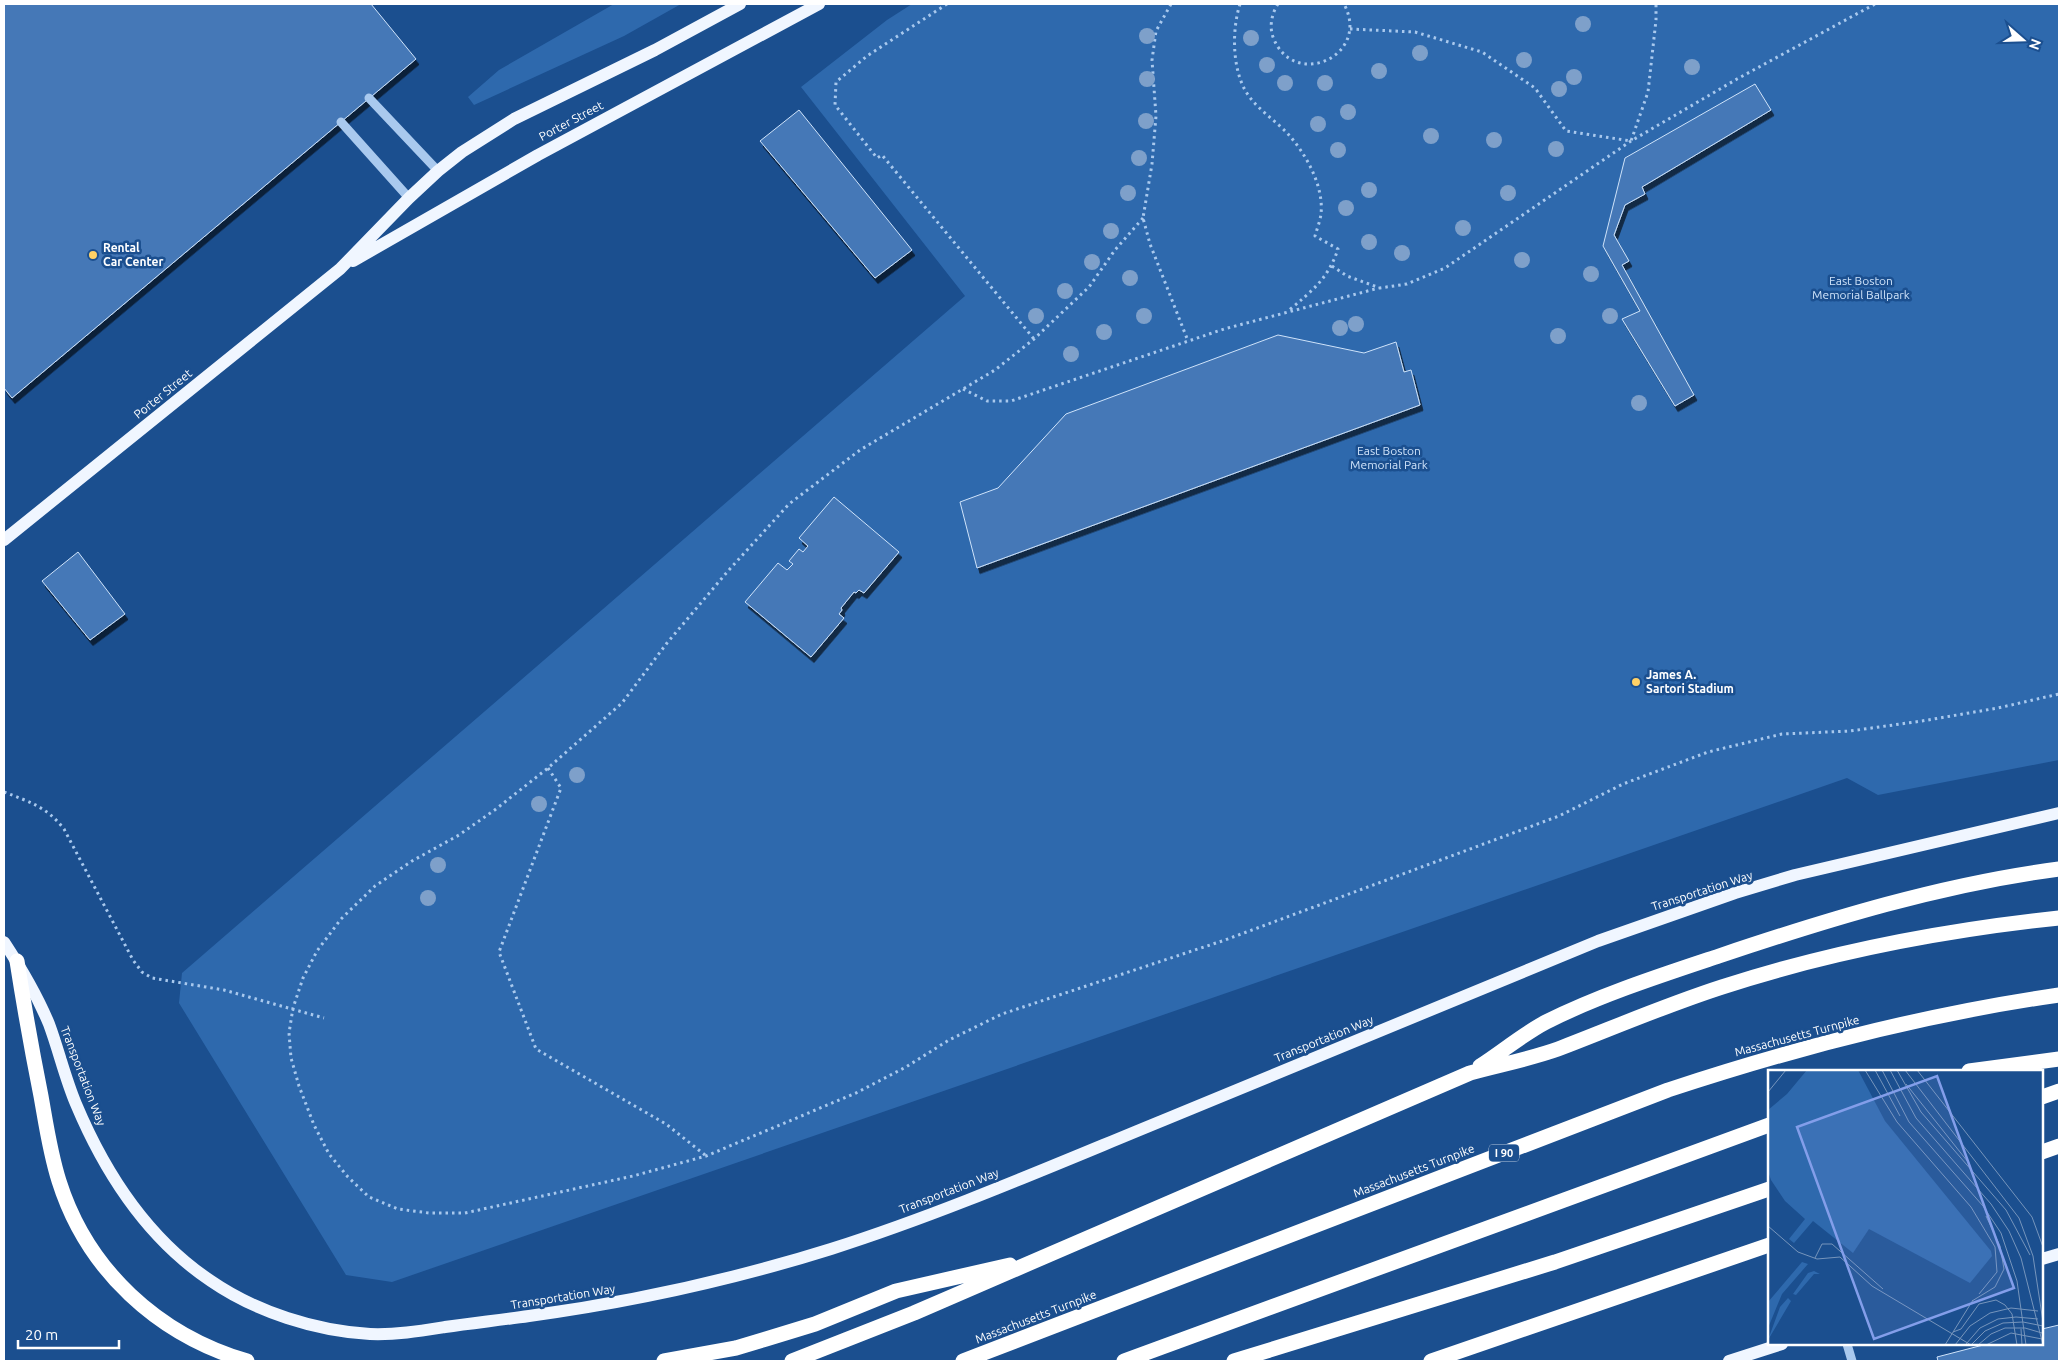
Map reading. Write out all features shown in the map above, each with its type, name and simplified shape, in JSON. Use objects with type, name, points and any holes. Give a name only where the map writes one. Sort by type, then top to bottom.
[{"type":"highway","points":[[1470,1073],[1545,1023],[1674,971],[1766,940],[1861,912],[1996,879],[2059,869]]},
{"type":"highway","points":[[792,1361],[1048,1257],[1470,1073],[1556,1050],[1664,1006],[1786,969],[1901,942],[2003,924],[2059,918]]},
{"type":"highway","points":[[17,961],[53,1159],[67,1203],[86,1241],[108,1274],[137,1303],[156,1318],[188,1338],[247,1361]]},
{"type":"highway","name":"Massachusetts Turnpike","points":[[963,1361],[1684,1085],[1770,1058],[1870,1032],[1963,1011],[2059,995]]},
{"type":"highway","points":[[1976,1070],[2059,1059]]},
{"type":"highway","points":[[2043,1097],[2059,1091]]},
{"type":"highway","points":[[1124,1361],[1768,1125]]},
{"type":"highway","points":[[2043,1152],[2059,1146]]},
{"type":"highway","points":[[1234,1361],[1492,1282],[1768,1189]]},
{"type":"highway","points":[[1431,1361],[1768,1244]]},
{"type":"highway","points":[[664,1361],[736,1348],[789,1333],[896,1291],[1048,1257]]},
{"type":"main road","name":"Porter Street","points":[[4,540],[340,269],[438,171],[488,134],[514,119],[655,50],[740,4]]},
{"type":"main road","name":"Porter Street","points":[[340,269],[538,155],[819,4]]},
{"type":"main road","name":"Transportation Way","points":[[4,942],[34,991],[49,1024],[76,1105],[98,1151],[138,1214],[173,1251],[210,1281],[230,1293],[296,1320],[366,1334],[412,1333],[593,1307],[647,1297],[775,1266],[834,1248],[896,1227],[1005,1185],[1598,941],[1673,914],[1796,875],[2059,813]]},
{"type":"main road","points":[[2043,1259],[2059,1254]]},
{"type":"main road","points":[[1729,1361],[1779,1345]]},
{"type":"lane","points":[[369,98],[438,171]]},
{"type":"lane","points":[[341,122],[409,198]]},
{"type":"lane","points":[[1847,1345],[1852,1361]]},
{"type":"path","points":[[947,4],[866,56],[836,82],[835,104],[877,158],[882,155],[1034,339]]},
{"type":"path","points":[[1171,4],[1156,31],[1152,60],[1156,116],[1152,164],[1143,218],[1150,244],[1188,341]]},
{"type":"path","points":[[1240,4],[1233,39],[1245,90],[1263,112],[1288,134],[1308,161],[1320,200],[1321,213],[1315,236],[1338,249],[1332,266],[1317,287],[1287,312]]},
{"type":"path","points":[[1278,4],[1271,20],[1276,44],[1284,54],[1294,61],[1306,64],[1318,64],[1331,60],[1347,41],[1350,16],[1344,4]]},
{"type":"path","points":[[1631,141],[1648,92],[1656,4]]},
{"type":"path","points":[[963,389],[987,401],[1011,401],[1224,328],[1380,288],[1406,284],[1445,268],[1631,141],[1737,79],[1875,4]]},
{"type":"path","points":[[1350,28],[1415,32],[1482,52],[1535,88],[1566,131],[1631,141]]},
{"type":"path","points":[[1143,218],[1115,250],[1089,287],[1034,339],[995,370],[860,450],[790,504],[728,571],[679,629],[622,703],[548,768],[459,835],[412,861],[368,893],[341,919],[316,951],[303,978],[293,1008],[289,1033],[291,1058],[299,1086],[314,1125],[329,1154],[348,1177],[370,1197],[398,1209],[429,1213],[465,1213],[633,1176],[706,1156],[856,1093],[906,1067],[950,1040],[1002,1014],[1225,940],[1559,816],[1624,784],[1708,752],[1782,734],[1850,731],[1922,721],[1998,708],[2059,694]]},
{"type":"path","points":[[1332,266],[1347,276],[1380,288]]},
{"type":"path","points":[[548,768],[562,788],[499,952],[536,1049],[666,1124],[706,1156]]},
{"type":"path","points":[[4,792],[36,804],[48,811],[64,829],[142,972],[162,981],[224,990],[324,1018]]},
{"type":"green space","points":[[614,4],[681,4],[624,36],[474,105],[468,97],[499,70]]},
{"type":"green space","name":"East Boston Memorial Park","points":[[912,4],[2059,4],[2059,760],[1878,795],[1847,778],[392,1282],[346,1275],[179,1003],[182,973],[965,296],[801,87],[887,20]]},
{"type":"building","name":"Rental Car Center","points":[[4,4],[371,4],[416,59],[12,398],[4,388]]},
{"type":"building","points":[[1755,84],[1771,110],[1642,187],[1645,194],[1625,205],[1614,235],[1629,261],[1622,265],[1694,395],[1675,406],[1622,319],[1640,311],[1603,246],[1625,158]]},
{"type":"building","points":[[799,110],[912,250],[875,278],[760,141]]},
{"type":"building","points":[[1278,335],[1364,353],[1396,342],[1404,372],[1411,370],[1420,405],[977,568],[960,502],[998,488],[1066,414]]},
{"type":"building","points":[[834,497],[899,552],[864,593],[859,590],[856,593],[854,592],[841,608],[842,610],[839,614],[844,618],[811,657],[745,602],[778,563],[787,570],[793,564],[789,561],[799,549],[803,552],[808,546],[799,538]]},
{"type":"building","points":[[78,552],[125,614],[90,640],[42,581]]},
{"type":"building","points":[[2059,1325],[2059,1361],[1938,1361],[1937,1357],[1983,1345],[2043,1345],[2043,1329]]},
{"type":"place","name":"Rental Car Center","points":[[93,255]]},
{"type":"place","name":"James A. Sartori Stadium","points":[[1636,682]]},
{"type":"park label","name":"East Boston Memorial Ballpark","points":[[1861,288]]}]
